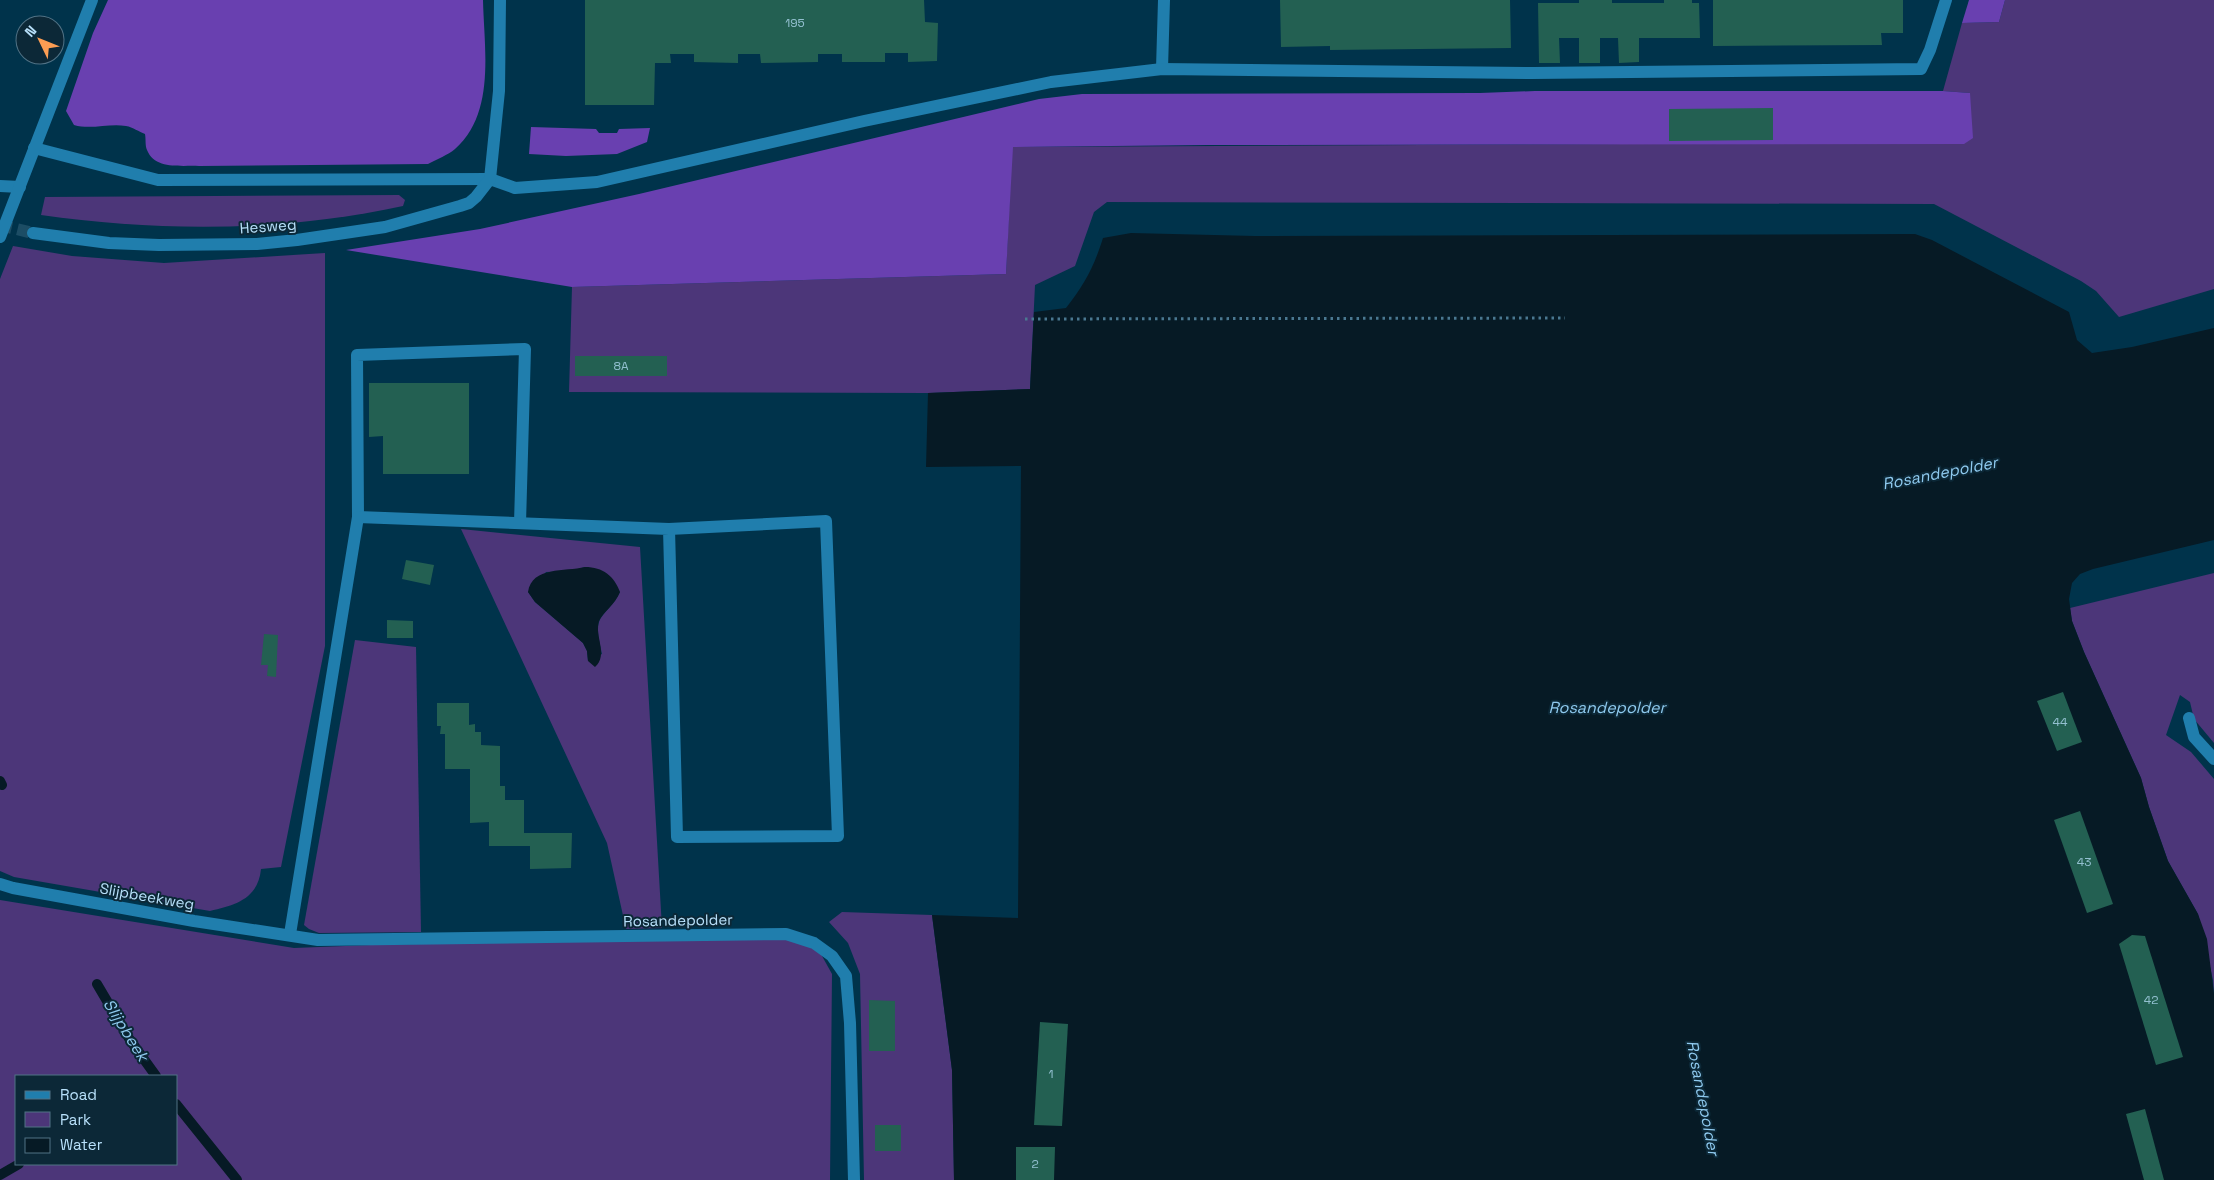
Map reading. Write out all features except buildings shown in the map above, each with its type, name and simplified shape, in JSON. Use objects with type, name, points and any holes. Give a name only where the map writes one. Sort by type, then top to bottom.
[{"type":"street","points":[[0,237],[92,0]]},
{"type":"street","points":[[490,179],[499,91],[500,0]]},
{"type":"street","points":[[1162,69],[1164,0]]},
{"type":"street","points":[[34,148],[158,180],[490,179],[516,188],[597,182],[864,121],[1051,82],[1162,69],[1533,73],[1921,69],[1930,50],[1946,0]]},
{"type":"street","name":"Hesweg","points":[[34,233],[109,243],[159,245],[257,244],[297,240],[385,227],[460,206],[476,197],[490,179]]},
{"type":"street","points":[[0,186],[20,187]]},
{"type":"street","points":[[290,934],[358,517],[357,355],[525,349],[520,523]]},
{"type":"street","points":[[358,517],[669,528],[826,521],[838,836],[677,838],[669,528]]},
{"type":"street","points":[[2189,718],[2194,737],[2214,759]]},
{"type":"street","name":"Slijpbeekweg","points":[[0,884],[194,921],[290,934]]},
{"type":"street","name":"Rosandepolder","points":[[290,934],[318,940],[786,934],[814,943],[832,956],[846,976],[850,1023],[854,1180]]},
{"type":"path","points":[[1025,319],[1564,318]]},
{"type":"green space","points":[[2005,0],[2214,0],[2214,289],[2119,317],[2096,291],[2081,281],[1934,204],[1107,202],[1094,212],[1075,266],[1035,285],[1030,389],[928,393],[569,392],[572,287],[1006,274],[1012,147],[1817,143],[1970,93],[1943,91],[1962,23],[1999,22]]},
{"type":"green space","points":[[399,195],[405,200],[403,206],[358,215],[268,225],[222,227],[131,224],[41,215],[45,197]]},
{"type":"green space","points":[[13,246],[72,256],[164,263],[325,253],[325,646],[281,867],[261,869],[259,879],[250,894],[229,906],[210,911],[14,877],[0,871],[0,279]]},
{"type":"green space","points":[[461,529],[640,547],[662,928],[626,929],[607,843]],"holes":[[[585,567],[620,592],[599,622],[598,634],[602,654],[588,661],[587,651],[583,643],[535,602],[528,592],[546,572],[571,571]]]},
{"type":"green space","points":[[2214,573],[2214,743],[2194,719],[2190,702],[2180,695],[2166,735],[2191,752],[2214,779],[2214,994],[2213,980],[2198,914],[2168,861],[2141,778],[2084,652],[2072,621],[2070,608]]},
{"type":"green space","points":[[355,640],[416,647],[421,932],[319,933],[304,925]]},
{"type":"green space","points":[[0,900],[294,948],[788,937],[817,947],[832,974],[830,1180],[0,1180]]},
{"type":"green space","points":[[842,912],[932,915],[952,1070],[954,1180],[864,1180],[860,974],[848,943],[829,922]]},
{"type":"shaded area","points":[[108,0],[483,0],[485,79],[477,117],[468,134],[455,149],[428,164],[177,166],[162,164],[156,161],[147,150],[145,134],[126,126],[87,127],[74,125],[66,111],[93,33]]},
{"type":"shaded area","points":[[1969,0],[2005,0],[1999,22],[1962,23]]},
{"type":"shaded area","points":[[1535,91],[1943,91],[1970,93],[1973,138],[1964,144],[1013,147],[1006,274],[572,287],[346,250],[480,229],[639,194],[1039,99],[1082,94],[1480,93]]},
{"type":"shaded area","points":[[531,127],[596,129],[599,133],[617,133],[619,129],[650,128],[647,142],[617,154],[566,156],[529,154]]},
{"type":"water","name":"Rosandepolder","points":[[1131,233],[1255,236],[1915,234],[1932,240],[2069,312],[2077,340],[2092,353],[2132,347],[2214,328],[2214,540],[2093,569],[2080,574],[2072,583],[2069,599],[2072,621],[2141,778],[2168,861],[2198,914],[2207,939],[2214,994],[2214,1180],[954,1180],[952,1070],[932,915],[1018,918],[1021,466],[926,467],[928,393],[1030,389],[1034,312],[1066,308],[1088,275],[1103,238]]},
{"type":"water","points":[[591,567],[607,574],[615,581],[620,592],[599,621],[598,633],[601,657],[595,667],[588,661],[587,651],[583,643],[535,602],[528,592],[536,578],[543,574]]},
{"type":"waterway","name":"Slijpbeek","points":[[0,781],[2,785]]},
{"type":"waterway","name":"Slijpbeek","points":[[97,984],[130,1040],[155,1075]]},
{"type":"waterway","name":"Slijpbeek","points":[[178,1106],[237,1180]]},
{"type":"waterway","name":"Slijpbeek","points":[[0,1175],[17,1165]]},
{"type":"tunnel","points":[[0,225],[33,233]]}]
